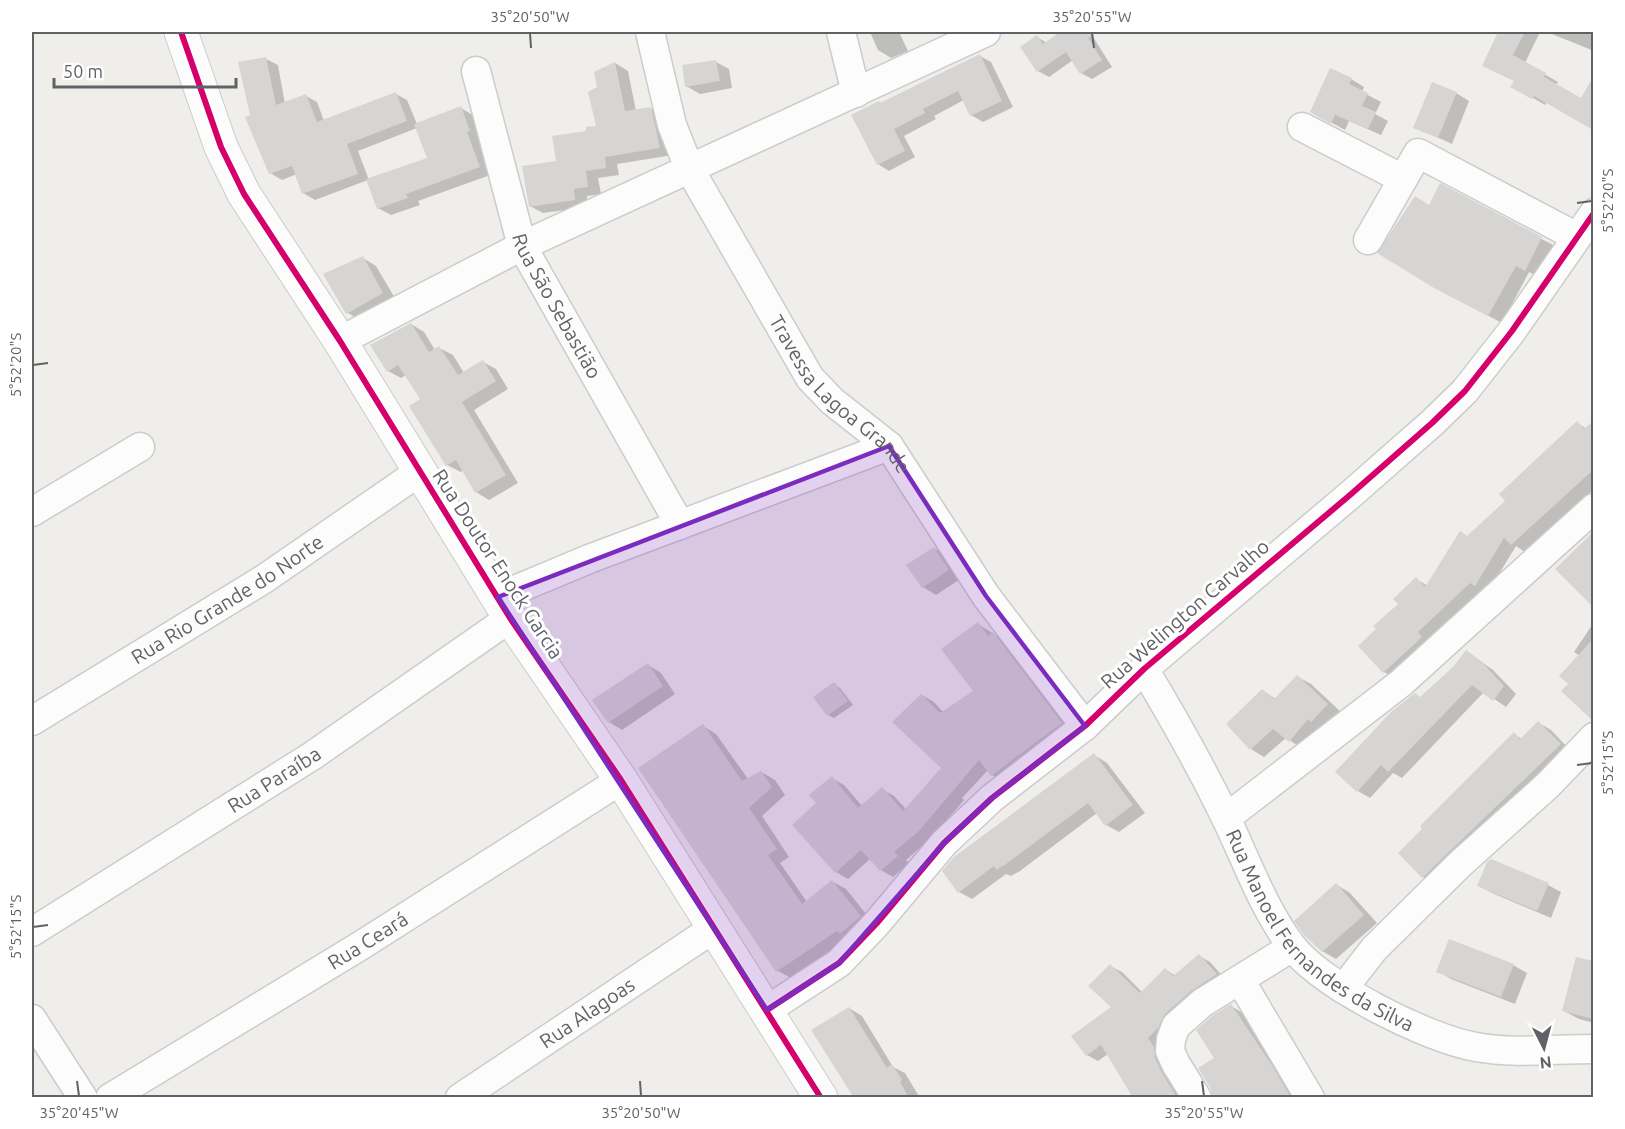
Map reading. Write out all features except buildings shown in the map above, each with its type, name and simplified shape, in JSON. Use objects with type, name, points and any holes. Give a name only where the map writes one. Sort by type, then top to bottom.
[{"type":"street","name":"Rua Doutor Enock Garcia","points":[[181,32],[222,147],[244,194],[340,341],[504,608],[621,780],[767,1010],[814,1095]]},
{"type":"street","name":"Travessa Lagoa Grande","points":[[650,32],[672,125],[689,168],[810,378],[832,401],[889,446],[986,596],[1085,726]]},
{"type":"street","points":[[840,32],[856,93]]},
{"type":"street","points":[[340,341],[522,246],[986,32]]},
{"type":"street","name":"Rua São Sebastião","points":[[476,71],[522,246],[680,525]]},
{"type":"street","points":[[1302,127],[1403,178]]},
{"type":"street","points":[[1368,240],[1418,153],[1577,237]]},
{"type":"street","name":"Rua Welington Carvalho","points":[[767,1010],[839,963],[877,923],[944,843],[992,798],[1085,726],[1144,669],[1432,423],[1465,391],[1512,331],[1593,213]]},
{"type":"street","name":"Rua Paraíba","points":[[32,932],[312,756],[504,608],[680,525],[889,446]]},
{"type":"street","points":[[32,512],[140,447]]},
{"type":"street","name":"Rua Rio Grande do Norte","points":[[32,721],[264,579],[419,472]]},
{"type":"street","points":[[1226,818],[1401,683],[1593,508]]},
{"type":"street","name":"Rua Manoel Fernandes da Silva","points":[[1144,669],[1188,743],[1274,918],[1292,947],[1317,972],[1343,989],[1417,1028],[1453,1043],[1478,1048],[1516,1051],[1593,1048]]},
{"type":"street","points":[[1343,989],[1374,949],[1460,864],[1548,785],[1593,737]]},
{"type":"street","name":"Rua Ceará","points":[[110,1098],[360,946],[621,780]]},
{"type":"street","name":"Rua Alagoas","points":[[460,1098],[714,928]]},
{"type":"street","points":[[1197,1098],[1173,1059],[1170,1045],[1176,1026],[1189,1013],[1292,947]]},
{"type":"street","points":[[1240,980],[1310,1098]]},
{"type":"street","points":[[32,1018],[83,1098]]},
{"type":"highlighted area","points":[[889,446],[986,596],[1085,726],[992,798],[944,843],[839,963],[767,1010],[498,597]]},
{"type":"cycle path","points":[[181,32],[221,147],[244,194],[340,341],[510,618],[621,780],[821,1098]]},
{"type":"cycle path","points":[[767,1010],[839,963],[877,923],[944,843],[992,798],[1085,726],[1144,669],[1432,423],[1465,391],[1512,331],[1594,213]]}]
